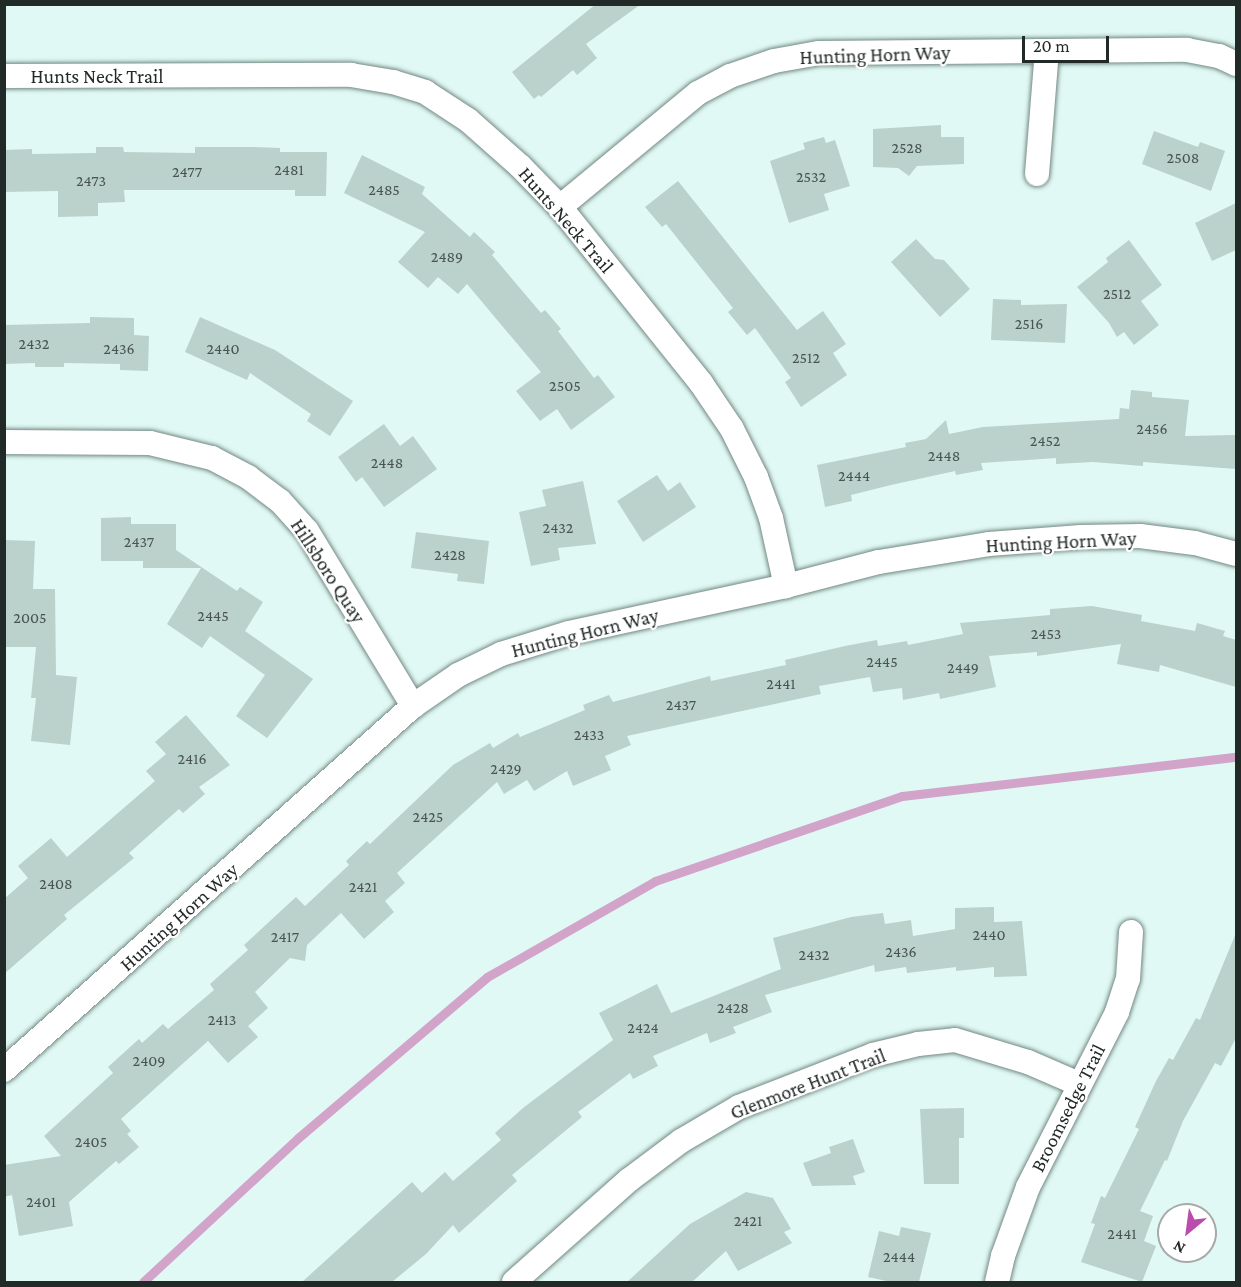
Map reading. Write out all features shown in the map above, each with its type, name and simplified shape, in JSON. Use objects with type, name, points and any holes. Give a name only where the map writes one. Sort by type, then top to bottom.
[{"type":"street","name":"Hunting Horn Way","points":[[560,207],[698,93],[730,76],[774,61],[819,52],[1186,50],[1219,57],[1236,64]]},
{"type":"street","points":[[1037,174],[1047,51]]},
{"type":"street","name":"Hunts Neck Trail","points":[[4,76],[351,75],[393,82],[425,92],[468,120],[520,166],[560,207],[701,383],[732,429],[756,477],[771,518],[786,586]]},
{"type":"street","name":"Hillsboro Quay","points":[[4,442],[150,443],[212,458],[248,477],[280,501],[307,531],[413,706]]},
{"type":"street","name":"Hunting Horn Way","points":[[4,1070],[413,706],[458,675],[501,654],[569,633],[786,586],[879,562],[989,544],[1081,537],[1140,536],[1195,543],[1236,554]]},
{"type":"street","name":"Broomsedge Trail","points":[[996,1282],[1028,1187],[1120,1001],[1128,979],[1131,932]]},
{"type":"street","name":"Glenmore Hunt Trail","points":[[514,1282],[629,1180],[681,1141],[738,1107],[873,1055],[918,1044],[955,1040],[1028,1062],[1079,1084]]},
{"type":"building","points":[[596,4],[641,4],[586,44],[597,58],[577,75],[573,70],[541,97],[539,95],[534,99],[512,72]]},
{"type":"building","points":[[941,125],[941,137],[964,137],[964,164],[917,166],[909,176],[898,168],[873,167],[873,129]]},
{"type":"building","points":[[1154,131],[1198,147],[1200,142],[1225,151],[1211,191],[1142,164]]},
{"type":"building","points":[[824,137],[826,143],[835,140],[850,186],[824,194],[829,210],[789,223],[770,161],[805,149],[803,143]]},
{"type":"building","points":[[96,147],[123,147],[124,152],[195,153],[195,147],[253,147],[280,148],[280,152],[327,152],[326,196],[295,196],[295,190],[124,190],[125,202],[98,203],[98,216],[58,217],[58,191],[4,192],[4,150],[32,149],[32,154],[96,153]]},
{"type":"building","points":[[362,155],[425,187],[422,194],[470,237],[474,232],[495,252],[492,255],[541,313],[545,310],[561,329],[558,331],[594,378],[598,375],[615,397],[571,430],[557,409],[540,421],[516,391],[541,372],[467,284],[458,294],[438,277],[428,288],[398,262],[425,232],[344,193]]},
{"type":"building","points":[[678,181],[797,330],[823,311],[846,344],[833,353],[847,375],[801,407],[785,382],[791,378],[755,328],[747,335],[728,312],[733,308],[666,224],[662,227],[645,207]]},
{"type":"building","points":[[1236,203],[1236,250],[1212,261],[1195,223]]},
{"type":"building","points":[[916,239],[935,259],[944,260],[970,289],[940,317],[891,262]]},
{"type":"building","points":[[1129,240],[1162,285],[1141,301],[1159,325],[1134,345],[1124,332],[1117,337],[1109,323],[1077,287],[1108,262],[1106,258]]},
{"type":"building","points":[[993,299],[1021,300],[1021,305],[1067,304],[1065,343],[991,340]]},
{"type":"building","points":[[90,317],[134,318],[134,335],[149,336],[148,371],[120,370],[120,364],[64,363],[64,367],[35,367],[35,363],[4,364],[4,325],[90,323]]},
{"type":"building","points":[[200,317],[275,350],[353,401],[330,436],[307,421],[311,414],[250,373],[247,380],[185,352]]},
{"type":"building","points":[[1131,390],[1152,392],[1152,397],[1189,400],[1185,436],[1236,435],[1236,469],[1143,462],[1143,466],[1093,462],[1056,464],[1056,458],[981,463],[983,470],[956,475],[955,471],[891,485],[851,495],[852,501],[825,507],[817,465],[906,447],[905,443],[926,439],[946,420],[949,434],[983,427],[1119,419],[1120,408],[1129,409]]},
{"type":"building","points":[[384,424],[400,446],[413,436],[437,469],[384,507],[362,477],[356,482],[338,457]]},
{"type":"building","points":[[657,475],[668,491],[680,482],[696,507],[643,542],[617,501]]},
{"type":"building","points":[[583,481],[596,544],[558,548],[560,560],[531,566],[519,512],[546,506],[542,490]]},
{"type":"building","points":[[131,517],[131,524],[176,524],[176,550],[237,591],[240,587],[263,602],[245,631],[313,679],[267,738],[236,716],[265,675],[210,636],[202,648],[167,624],[201,568],[143,568],[143,561],[101,561],[101,518]]},
{"type":"building","points":[[416,532],[489,541],[484,584],[457,581],[458,574],[411,568]]},
{"type":"building","points":[[4,540],[35,541],[33,589],[55,589],[56,675],[77,677],[70,745],[31,741],[36,698],[31,698],[36,647],[4,647]]},
{"type":"building","points":[[1092,606],[1142,615],[1141,621],[1195,631],[1197,623],[1225,631],[1223,636],[1236,640],[1236,687],[1160,665],[1159,672],[1117,664],[1121,644],[1037,656],[1037,652],[989,656],[996,687],[940,699],[939,693],[903,700],[902,688],[873,692],[870,677],[819,686],[821,694],[627,736],[631,745],[605,756],[611,770],[573,786],[567,771],[534,791],[527,780],[504,794],[497,782],[397,873],[405,883],[385,901],[394,912],[364,939],[341,913],[307,945],[305,961],[290,958],[255,992],[268,1008],[248,1026],[258,1037],[228,1063],[208,1041],[121,1119],[131,1131],[127,1134],[139,1147],[119,1164],[116,1161],[69,1202],[73,1226],[19,1236],[12,1195],[4,1197],[4,1165],[61,1156],[44,1136],[113,1073],[108,1067],[139,1039],[142,1043],[163,1024],[168,1029],[214,990],[210,984],[248,950],[244,945],[296,897],[305,906],[349,865],[346,861],[367,841],[370,844],[453,765],[490,743],[493,748],[518,733],[520,737],[585,710],[583,705],[609,695],[613,702],[710,676],[711,681],[786,665],[785,660],[845,646],[877,640],[878,646],[907,641],[908,645],[963,634],[960,623],[1050,615],[1050,609]]},
{"type":"building","points":[[186,715],[230,765],[199,787],[205,794],[183,813],[179,809],[129,853],[134,858],[64,915],[67,919],[4,974],[4,899],[28,878],[18,866],[51,838],[67,857],[155,781],[146,771],[166,754],[155,742]]},
{"type":"building","points":[[994,907],[994,922],[1022,921],[1027,976],[994,977],[994,967],[956,971],[956,967],[907,973],[906,967],[875,972],[874,965],[765,995],[772,1012],[733,1027],[736,1033],[710,1043],[707,1033],[653,1056],[658,1066],[633,1079],[630,1073],[578,1112],[582,1117],[512,1175],[517,1181],[459,1233],[453,1225],[426,1254],[392,1282],[302,1282],[412,1182],[422,1193],[445,1172],[453,1181],[501,1140],[495,1133],[523,1108],[613,1040],[599,1013],[657,984],[671,1013],[781,969],[773,938],[851,917],[883,913],[885,924],[911,920],[913,936],[955,929],[955,908]]},
{"type":"building","points":[[1236,933],[1236,1038],[1221,1066],[1215,1063],[1183,1121],[1167,1161],[1165,1160],[1140,1211],[1153,1216],[1144,1241],[1156,1246],[1142,1282],[1081,1262],[1095,1224],[1091,1223],[1101,1196],[1105,1198],[1139,1129],[1135,1127],[1156,1081],[1169,1058],[1173,1060],[1196,1018],[1200,1020]]},
{"type":"building","points":[[964,1108],[964,1138],[959,1138],[959,1184],[924,1184],[920,1109]]},
{"type":"building","points":[[853,1139],[865,1172],[853,1176],[856,1185],[812,1186],[803,1163],[831,1153],[829,1147]]},
{"type":"building","points":[[746,1192],[773,1198],[791,1229],[784,1232],[792,1243],[738,1271],[726,1251],[692,1282],[627,1282],[690,1224]]},
{"type":"building","points":[[901,1227],[931,1233],[919,1282],[891,1282],[868,1277],[879,1231],[899,1236]]},
{"type":"waterway","points":[[143,1282],[298,1138],[487,977],[655,881],[902,796],[1236,757]]}]
